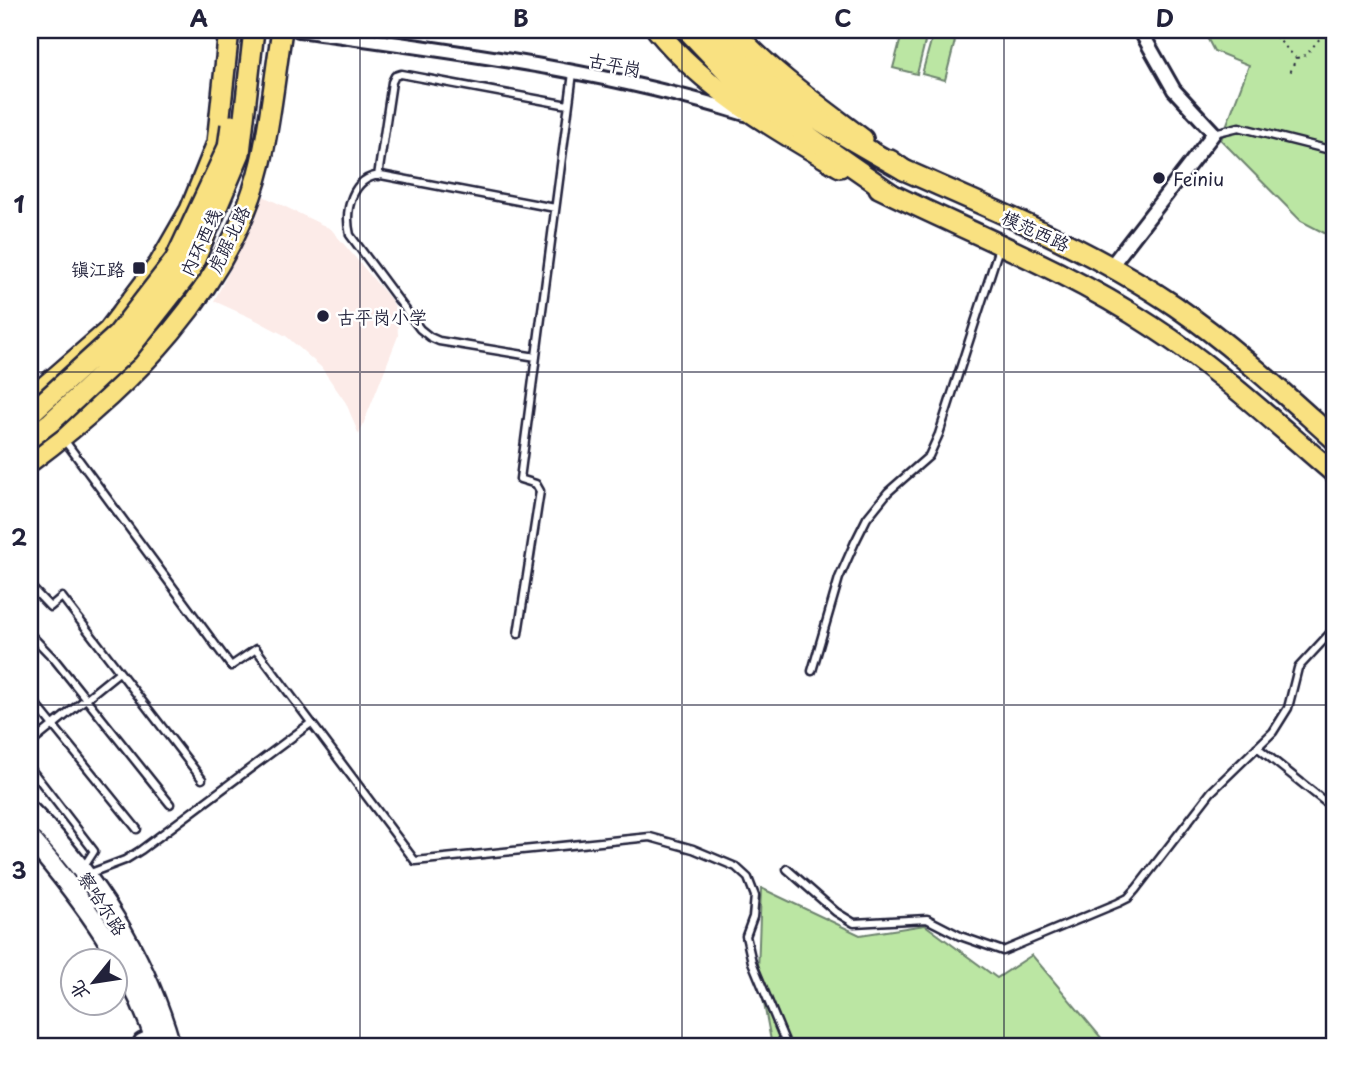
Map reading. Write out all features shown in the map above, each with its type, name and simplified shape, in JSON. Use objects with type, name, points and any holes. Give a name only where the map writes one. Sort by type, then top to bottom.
[{"type":"main road","points":[[31,403],[108,331],[159,264],[190,210],[217,143],[229,30]]},
{"type":"main road","name":"内环西线","points":[[31,403],[117,335],[175,260],[228,147],[241,30]]},
{"type":"main road","name":"内环西线","points":[[30,438],[51,422],[127,351],[190,271],[240,153],[254,30]]},
{"type":"main road","name":"虎踞北路","points":[[30,461],[106,399],[168,336],[208,282],[239,224],[260,163],[282,30]]},
{"type":"main road","points":[[657,30],[705,76],[755,117],[850,173],[892,194]]},
{"type":"main road","points":[[687,30],[732,77],[764,105],[892,194]]},
{"type":"main road","name":"模范西路","points":[[721,34],[771,88],[826,127],[904,170],[1056,237],[1111,266],[1175,306],[1240,355],[1334,439]]},
{"type":"main road","name":"模范西路","points":[[892,194],[1001,243],[1094,290],[1154,327],[1218,374],[1334,474]]},
{"type":"main road","name":"察哈尔路","points":[[30,811],[63,845],[84,872],[123,931],[141,968],[158,1041]]},
{"type":"main road","name":"察哈尔路","points":[[30,838],[91,914],[120,960],[158,1041]]},
{"type":"street","name":"古平岗","points":[[299,30],[477,55],[572,73],[700,100],[755,117]]},
{"type":"street","points":[[1111,266],[1213,133],[1174,90],[1140,30]]},
{"type":"lane","points":[[518,634],[540,491],[536,484],[520,479],[572,73]]},
{"type":"lane","points":[[379,176],[394,76],[401,74],[568,105]]},
{"type":"lane","points":[[1213,133],[1239,127],[1334,151]]},
{"type":"lane","points":[[536,357],[439,341],[430,337],[421,329],[350,235],[347,225],[354,192],[359,184],[370,176],[555,208]]},
{"type":"lane","points":[[812,671],[839,578],[861,530],[888,492],[929,456],[939,434],[1001,243]]},
{"type":"lane","points":[[31,403],[62,437],[231,666],[256,649],[415,861],[650,837],[693,849],[736,867],[748,878],[755,896],[753,916],[746,936],[752,962],[787,1046]]},
{"type":"lane","points":[[30,586],[50,607],[62,597],[202,779]]},
{"type":"lane","points":[[787,869],[836,912],[854,923],[927,919],[960,936],[1003,951],[1128,898],[1211,792],[1283,719],[1294,694],[1293,681],[1298,668],[1334,629]]},
{"type":"lane","points":[[30,634],[55,660],[170,804]]},
{"type":"lane","points":[[30,744],[119,672]]},
{"type":"lane","points":[[30,697],[136,830]]},
{"type":"lane","points":[[84,872],[125,860],[141,850],[312,723]]},
{"type":"lane","points":[[1257,747],[1334,809]]},
{"type":"lane","points":[[30,768],[93,850],[84,872]]},
{"type":"path","points":[[1275,30],[1275,36],[1296,58]]},
{"type":"path","points":[[1296,58],[1306,55],[1321,37],[1319,30]]},
{"type":"path","points":[[1289,76],[1296,58]]},
{"type":"shaded area","name":"古平岗小学","points":[[261,195],[331,229],[392,301],[397,313],[398,336],[359,435],[346,403],[321,367],[286,336],[214,301],[242,246]]},
{"type":"green space","points":[[903,30],[928,30],[917,74],[893,68]]},
{"type":"green space","points":[[934,30],[957,33],[945,80],[922,74]]},
{"type":"green space","points":[[1203,30],[1334,30],[1334,238],[1301,221],[1221,140],[1249,65],[1214,51]]},
{"type":"green space","points":[[761,888],[860,935],[925,925],[997,978],[1032,955],[1108,1046],[772,1046],[758,972]]},
{"type":"place","name":"Feiniu","points":[[1159,178]]},
{"type":"place","name":"镇江路","points":[[139,268]]},
{"type":"place","name":"古平岗小学","points":[[323,316]]}]
